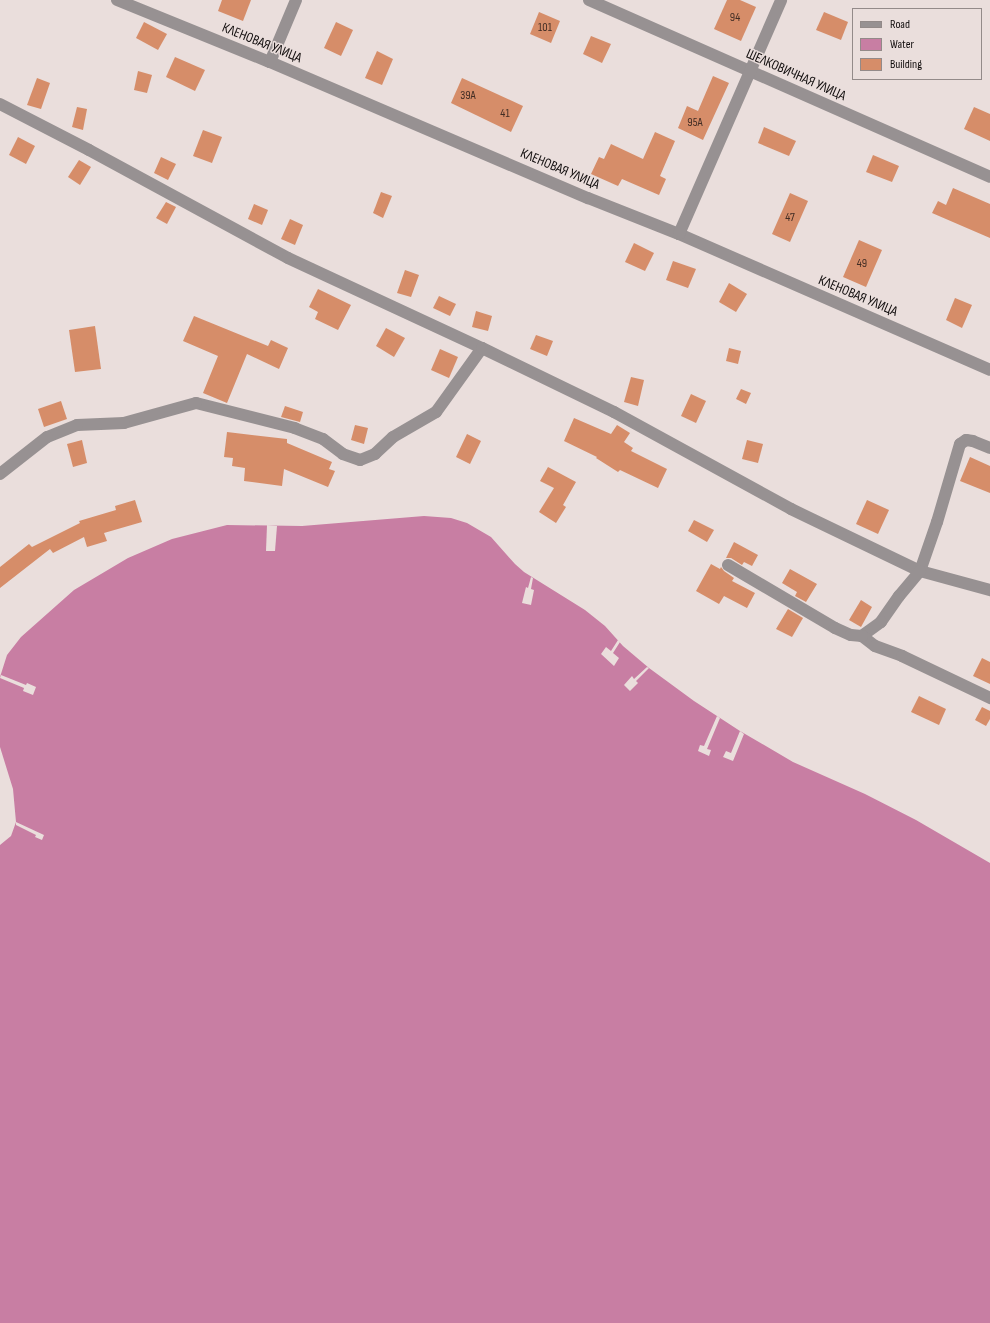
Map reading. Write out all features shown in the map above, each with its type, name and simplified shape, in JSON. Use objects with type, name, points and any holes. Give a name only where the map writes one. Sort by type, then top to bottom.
[{"type":"street","name":"КЛЕНОВАЯ УЛИЦА","points":[[117,0],[270,62],[588,198],[679,234],[990,370]]},
{"type":"street","points":[[270,62],[296,0]]},
{"type":"street","name":"ШЕЛКОВИЧНАЯ УЛИЦА","points":[[589,0],[990,177]]},
{"type":"street","points":[[679,234],[781,0]]},
{"type":"street","points":[[0,104],[89,150],[288,258],[482,348],[614,412],[791,509],[920,571],[990,590]]},
{"type":"street","points":[[0,474],[47,437],[77,425],[124,423],[196,403],[294,428],[323,439],[343,454],[360,460],[375,454],[393,437],[436,412],[482,348]]},
{"type":"street","points":[[862,636],[881,622],[899,596],[920,571],[937,522],[960,444],[966,440],[973,441],[990,448]]},
{"type":"street","points":[[728,565],[835,628],[850,635],[862,636],[875,646],[902,656],[990,698]]},
{"type":"water","points":[[424,516],[451,518],[467,523],[491,537],[524,572],[585,610],[605,626],[623,646],[649,668],[694,701],[740,731],[793,762],[865,794],[916,820],[990,863],[990,1323],[0,1323],[0,845],[11,836],[16,822],[13,789],[0,747],[0,677],[7,655],[21,637],[74,590],[128,558],[172,539],[227,525],[302,526]]},
{"type":"pier","points":[[267,525],[277,526],[275,551],[266,551]]},
{"type":"pier","points":[[531,577],[533,578],[531,589],[534,590],[531,605],[522,603],[526,587],[528,588]]},
{"type":"pier","points":[[618,640],[620,642],[613,653],[619,658],[614,666],[601,654],[606,647],[611,651]]},
{"type":"pier","points":[[647,667],[649,668],[636,681],[638,683],[630,691],[624,685],[632,676],[634,679]]},
{"type":"pier","points":[[1,675],[26,685],[27,683],[36,687],[33,695],[23,691],[24,688],[0,678]]},
{"type":"pier","points":[[717,716],[720,718],[707,749],[711,750],[709,756],[698,751],[700,745],[704,746]]},
{"type":"pier","points":[[740,731],[744,734],[733,761],[723,757],[726,751],[731,753]]},
{"type":"pier","points":[[16,822],[44,835],[42,840],[35,837],[36,835],[16,825]]},
{"type":"building","points":[[222,0],[251,0],[243,21],[218,11]]},
{"type":"building","points":[[727,0],[740,0],[756,7],[741,41],[714,29]]},
{"type":"building","points":[[539,12],[560,21],[551,43],[530,34]]},
{"type":"building","points":[[824,12],[848,22],[841,40],[816,30]]},
{"type":"building","points":[[144,22],[167,34],[158,50],[136,38]]},
{"type":"building","points":[[336,22],[353,30],[341,56],[324,48]]},
{"type":"building","points":[[591,36],[611,44],[602,63],[583,54]]},
{"type":"building","points":[[377,51],[393,59],[382,85],[365,78]]},
{"type":"building","points":[[175,57],[205,70],[195,91],[166,77]]},
{"type":"building","points":[[138,71],[152,75],[147,93],[134,90]]},
{"type":"building","points":[[713,76],[729,83],[703,140],[678,128],[687,106],[698,111]]},
{"type":"building","points":[[37,78],[50,83],[41,109],[27,105]]},
{"type":"building","points":[[462,78],[523,106],[511,132],[451,103]]},
{"type":"building","points":[[77,107],[87,109],[83,130],[72,127]]},
{"type":"building","points":[[974,107],[990,114],[990,141],[964,129]]},
{"type":"building","points":[[764,127],[796,141],[789,156],[758,143]]},
{"type":"building","points":[[203,130],[222,137],[212,163],[193,156]]},
{"type":"building","points":[[655,132],[675,141],[660,176],[666,179],[659,195],[622,179],[618,186],[591,174],[599,157],[604,159],[611,144],[643,159]]},
{"type":"building","points":[[18,137],[35,146],[26,164],[9,155]]},
{"type":"building","points":[[873,155],[899,166],[892,182],[866,172]]},
{"type":"building","points":[[161,157],[176,164],[168,180],[154,173]]},
{"type":"building","points":[[79,160],[91,167],[80,185],[68,177]]},
{"type":"building","points":[[953,188],[990,204],[990,238],[932,213],[938,201],[946,205]]},
{"type":"building","points":[[381,192],[392,196],[383,218],[373,213]]},
{"type":"building","points":[[790,193],[808,201],[790,242],[772,234]]},
{"type":"building","points":[[166,202],[176,207],[167,224],[156,218]]},
{"type":"building","points":[[254,204],[268,210],[262,225],[248,219]]},
{"type":"building","points":[[290,219],[303,225],[295,245],[281,239]]},
{"type":"building","points":[[859,240],[882,250],[866,287],[843,277]]},
{"type":"building","points":[[634,243],[654,253],[645,271],[625,262]]},
{"type":"building","points":[[673,261],[696,269],[688,288],[666,280]]},
{"type":"building","points":[[405,270],[419,275],[411,297],[397,293]]},
{"type":"building","points":[[729,283],[747,294],[736,312],[719,302]]},
{"type":"building","points":[[318,289],[351,305],[338,330],[315,319],[318,312],[309,307]]},
{"type":"building","points":[[439,296],[456,304],[450,316],[433,308]]},
{"type":"building","points":[[955,298],[972,305],[962,328],[946,320]]},
{"type":"building","points":[[476,311],[492,316],[488,331],[472,327]]},
{"type":"building","points":[[194,316],[268,346],[271,340],[288,348],[279,369],[247,354],[227,403],[203,393],[218,356],[183,341]]},
{"type":"building","points":[[95,326],[101,369],[75,372],[69,330]]},
{"type":"building","points":[[386,328],[405,338],[394,357],[376,346]]},
{"type":"building","points":[[536,335],[553,341],[547,356],[530,349]]},
{"type":"building","points":[[729,348],[741,351],[738,364],[726,361]]},
{"type":"building","points":[[440,349],[458,357],[449,378],[431,370]]},
{"type":"building","points":[[631,377],[644,380],[638,406],[624,402]]},
{"type":"building","points":[[741,389],[751,393],[746,404],[736,399]]},
{"type":"building","points":[[691,394],[706,401],[696,423],[681,416]]},
{"type":"building","points":[[61,401],[67,419],[44,427],[38,409]]},
{"type":"building","points":[[285,406],[303,412],[300,422],[281,417]]},
{"type":"building","points":[[574,418],[611,434],[617,425],[630,433],[624,442],[633,448],[631,451],[667,469],[658,488],[620,470],[618,472],[596,458],[597,457],[564,441]]},
{"type":"building","points":[[355,425],[368,428],[364,444],[351,440]]},
{"type":"building","points":[[227,432],[287,439],[287,443],[332,462],[329,469],[335,471],[328,487],[284,469],[282,486],[244,481],[245,468],[232,466],[233,458],[224,457]]},
{"type":"building","points":[[467,434],[481,441],[470,464],[456,457]]},
{"type":"building","points":[[82,440],[87,463],[73,467],[67,444]]},
{"type":"building","points":[[747,440],[763,444],[758,463],[742,459]]},
{"type":"building","points":[[970,457],[990,466],[990,493],[960,481]]},
{"type":"building","points":[[548,467],[576,482],[563,505],[566,507],[556,523],[539,512],[554,488],[540,481]]},
{"type":"building","points":[[135,500],[142,522],[104,533],[107,541],[87,547],[84,537],[53,553],[50,549],[0,588],[0,567],[29,544],[32,547],[80,523],[79,521],[116,510],[115,506]]},
{"type":"building","points":[[867,500],[889,510],[878,534],[856,524]]},
{"type":"building","points":[[694,520],[714,530],[707,542],[688,531]]},
{"type":"building","points":[[734,542],[758,555],[752,566],[744,562],[742,565],[731,558],[726,558]]},
{"type":"building","points":[[711,564],[720,569],[721,567],[734,578],[732,581],[755,593],[747,608],[724,596],[719,604],[696,591]]},
{"type":"building","points":[[790,569],[817,584],[806,602],[795,596],[797,592],[782,583]]},
{"type":"building","points":[[861,600],[872,607],[861,627],[849,620]]},
{"type":"building","points":[[788,609],[803,618],[792,637],[776,629]]},
{"type":"building","points":[[982,658],[990,662],[990,684],[973,676]]},
{"type":"building","points":[[919,696],[946,709],[939,725],[911,712]]},
{"type":"building","points":[[982,707],[990,711],[990,719],[986,726],[975,720]]}]
